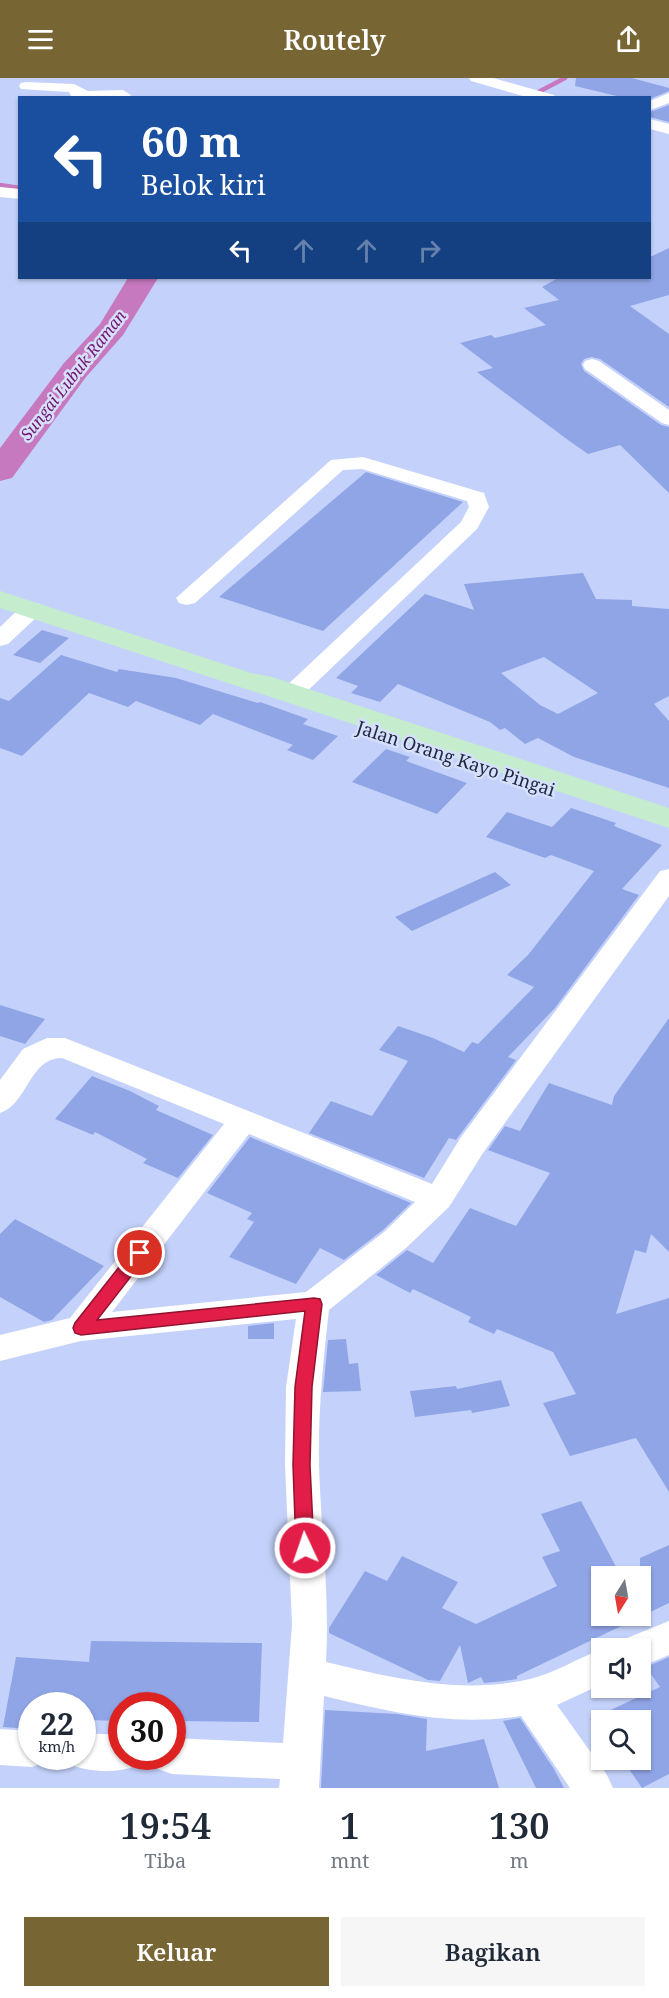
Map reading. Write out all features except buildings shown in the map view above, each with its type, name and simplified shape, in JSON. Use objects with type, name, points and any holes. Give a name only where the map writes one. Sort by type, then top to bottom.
[{"type":"main road","name":"Jalan Orang Kayo Pingai","points":[[0,599],[669,818]]},
{"type":"main road","name":"Jalan Orang Kayo Pingai","points":[[247,681],[254,691],[669,828]]},
{"type":"street","points":[[476,78],[541,95]]},
{"type":"street","points":[[26,86],[77,89],[76,93],[88,96],[127,92]]},
{"type":"street","points":[[651,106],[669,98]]},
{"type":"street","points":[[651,124],[669,129]]},
{"type":"street","points":[[0,192],[18,194]]},
{"type":"street","points":[[591,365],[669,419]]},
{"type":"street","points":[[187,598],[338,464],[363,463],[477,497],[479,507],[470,525],[291,694]]},
{"type":"street","points":[[0,639],[32,609]]},
{"type":"street","points":[[0,1348],[81,1328],[314,1304],[395,1240],[438,1199],[472,1145],[669,877]]},
{"type":"street","points":[[0,1102],[33,1056],[47,1048],[65,1048],[438,1199]]},
{"type":"street","points":[[81,1328],[243,1120]]},
{"type":"street","points":[[186,1758],[299,1775],[310,1624],[302,1465],[303,1387],[314,1304]]},
{"type":"street","points":[[651,1645],[669,1638]]},
{"type":"street","points":[[307,1674],[400,1697],[459,1705],[530,1697],[591,1671]]},
{"type":"street","points":[[530,1697],[593,1788]]},
{"type":"street","points":[[0,1747],[18,1748]]},
{"type":"waterway","name":"Sungai Lubuk Raman","points":[[531,96],[565,78]]},
{"type":"waterway","points":[[0,185],[18,188]]},
{"type":"waterway","name":"Sungai Lubuk Raman","points":[[0,471],[75,370],[112,329],[142,279]]},
{"type":"route","points":[[140,1253],[81,1328],[314,1304],[303,1387],[302,1465],[305,1548]]}]
